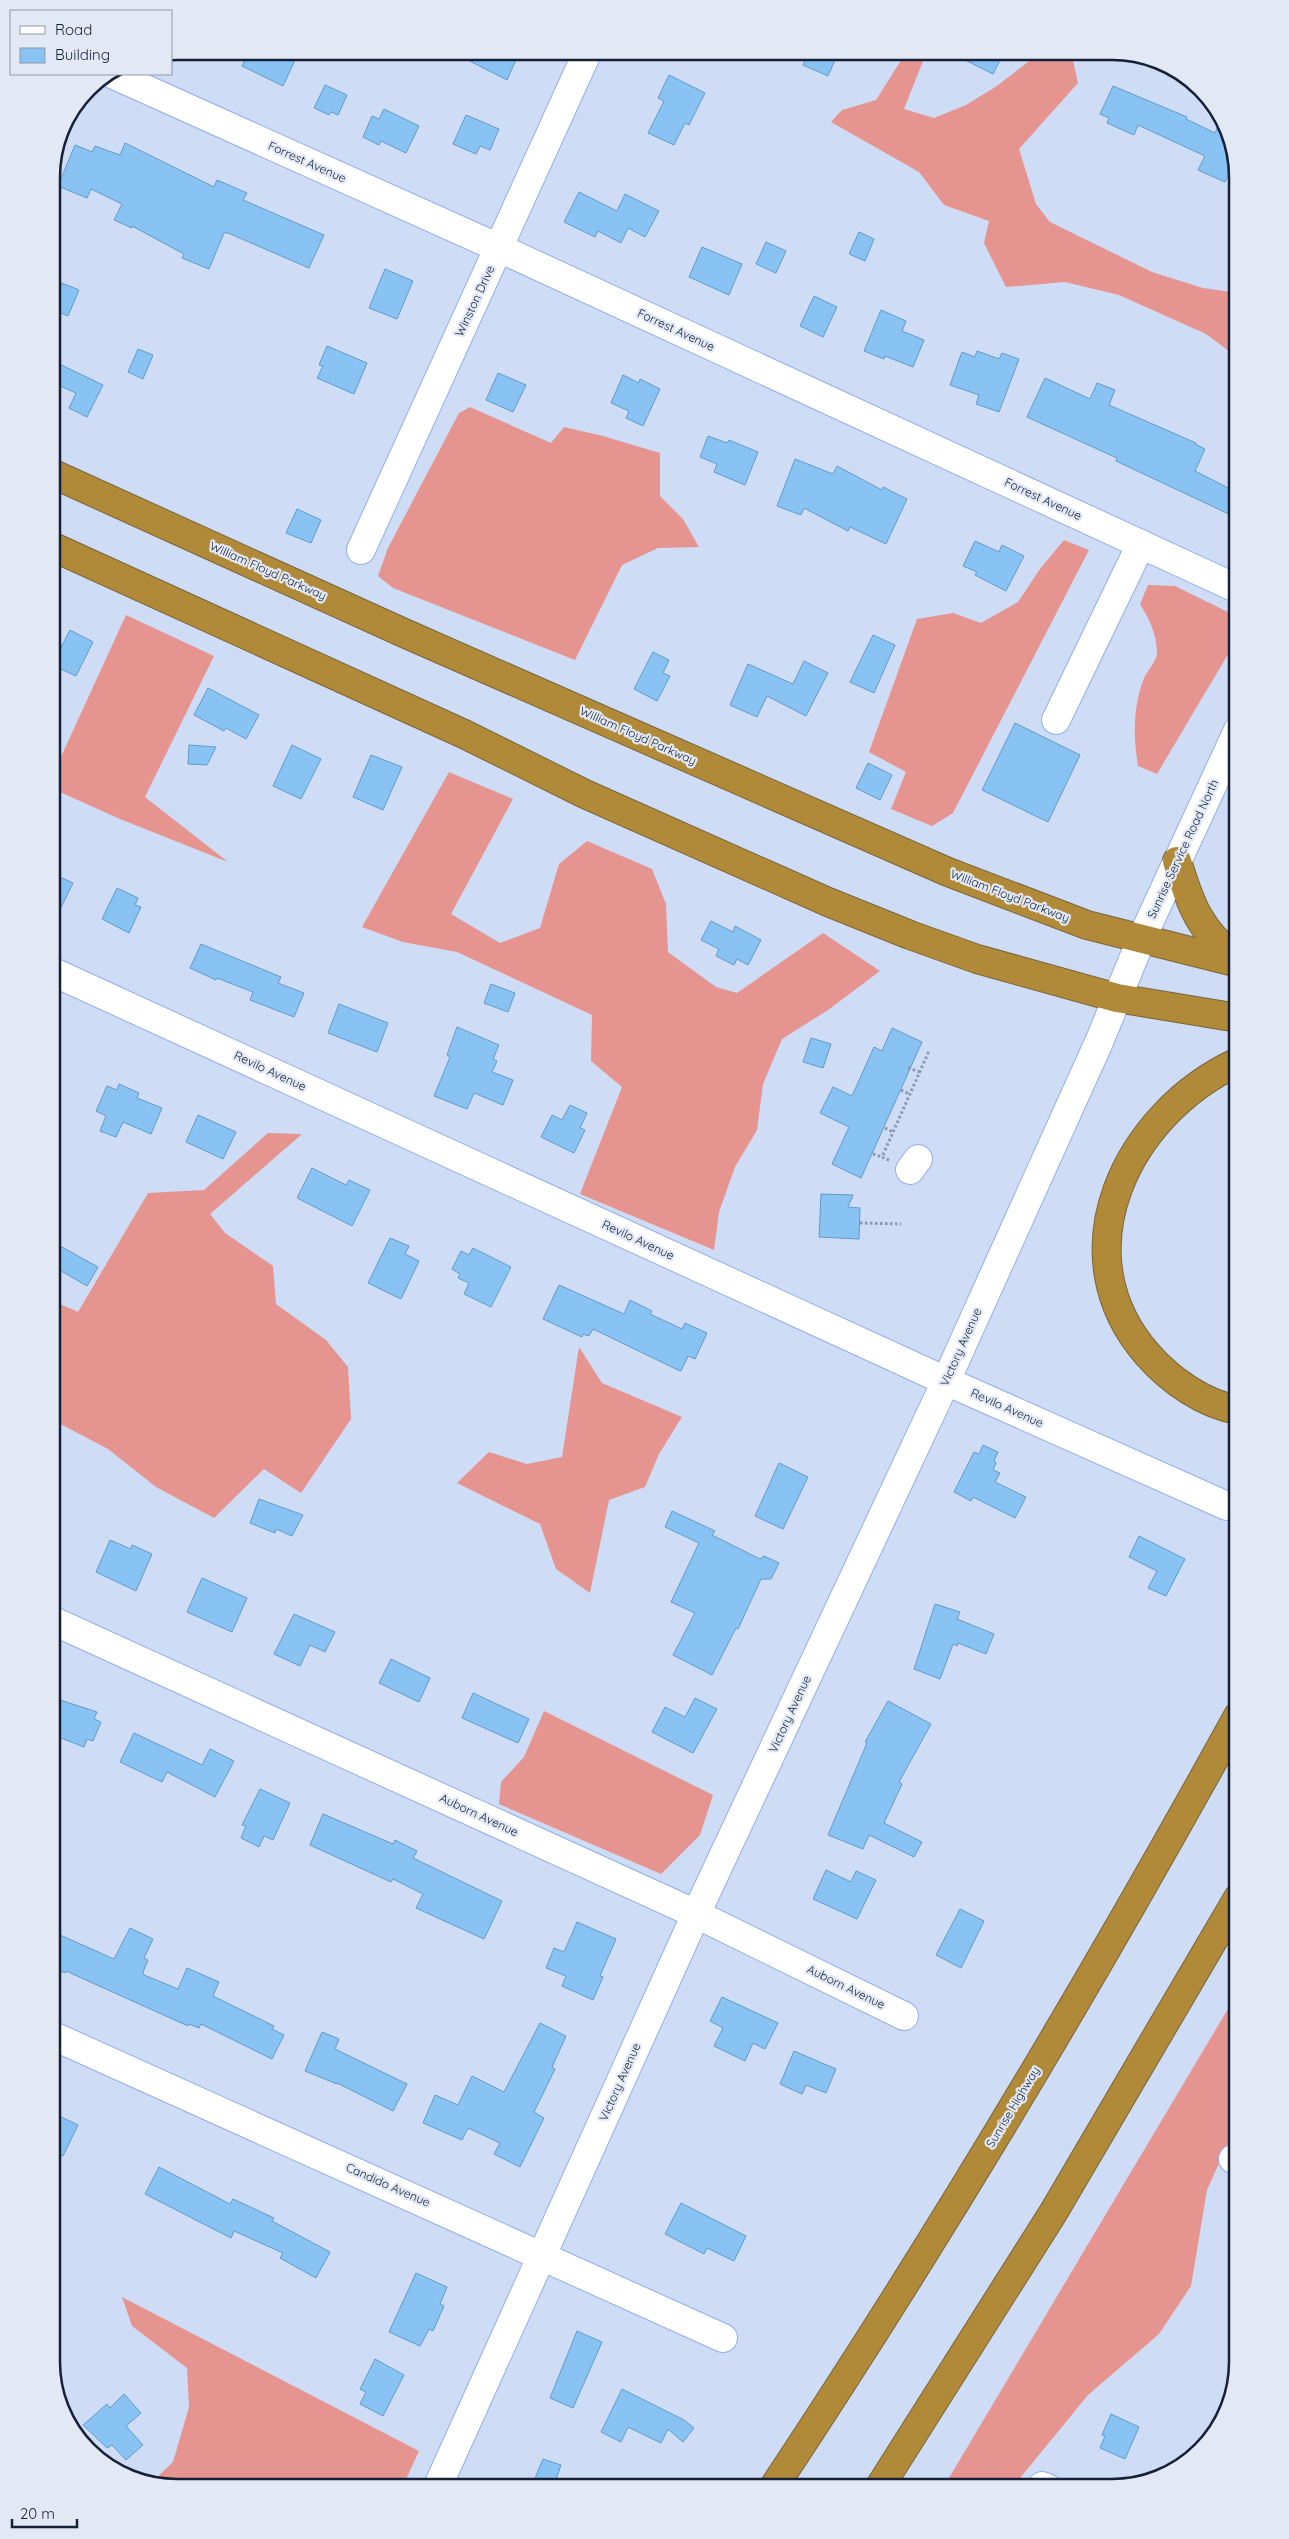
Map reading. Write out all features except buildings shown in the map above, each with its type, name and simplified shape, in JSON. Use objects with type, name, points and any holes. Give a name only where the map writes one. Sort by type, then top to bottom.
[{"type":"highway","name":"William Floyd Parkway","points":[[60,477],[404,633],[873,840],[1024,903],[1087,925],[1141,940],[1229,960]]},
{"type":"highway","points":[[60,550],[464,734],[585,794],[828,902],[910,935],[977,959],[1117,998],[1229,1017]]},
{"type":"highway","points":[[1177,861],[1196,915],[1210,935],[1229,953]]},
{"type":"highway","points":[[1229,1067],[1210,1077],[1189,1092],[1153,1127],[1138,1147],[1118,1187],[1110,1211],[1106,1233],[1106,1257],[1110,1279],[1124,1320],[1158,1367],[1192,1392],[1229,1406]]},
{"type":"highway","name":"Sunrise Highway","points":[[779,2479],[880,2322],[1006,2120],[1122,1923],[1229,1732]]},
{"type":"highway","points":[[885,2479],[1037,2238],[1229,1914]]},
{"type":"highway","points":[[1173,2011],[1229,1939]]},
{"type":"street","name":"Winston Drive","points":[[361,550],[584,60]]},
{"type":"street","name":"Forrest Avenue","points":[[118,77],[499,248],[1229,585]]},
{"type":"street","points":[[1056,720],[1141,544]]},
{"type":"street","name":"Sunrise Service Road North","points":[[1141,940],[1229,749]]},
{"type":"street","name":"Victory Avenue","points":[[441,2479],[696,1914],[946,1381],[1117,998],[1141,940]]},
{"type":"street","name":"Revilo Avenue","points":[[60,975],[946,1381],[1226,1506]]},
{"type":"street","name":"Auborn Avenue","points":[[60,1624],[696,1914],[904,2016]]},
{"type":"street","name":"Candido Avenue","points":[[60,2039],[541,2254],[723,2338]]},
{"type":"path","points":[[882,1158],[929,1051]]},
{"type":"path","points":[[908,1068],[920,1072]]},
{"type":"path","points":[[901,1090],[910,1094]]},
{"type":"path","points":[[885,1128],[893,1132]]},
{"type":"path","points":[[873,1154],[882,1158],[914,1165]]},
{"type":"path","points":[[860,1224],[901,1224]]},
{"type":"shaded area","points":[[901,60],[923,60],[904,109],[934,118],[966,105],[997,86],[1031,60],[1073,60],[1078,83],[1019,149],[1036,204],[1050,222],[1152,272],[1203,288],[1229,292],[1229,351],[1206,334],[1119,295],[1065,282],[1006,287],[984,243],[989,221],[944,205],[919,172],[831,122],[842,110],[876,100]]},
{"type":"shaded area","points":[[470,407],[551,443],[564,427],[603,436],[660,453],[660,496],[683,519],[699,547],[658,548],[622,565],[575,660],[393,588],[378,576],[388,548],[459,413]]},
{"type":"shaded area","points":[[1064,540],[1089,550],[953,813],[932,826],[891,809],[906,772],[869,752],[917,619],[953,613],[981,623],[1018,602],[1040,569]]},
{"type":"shaded area","points":[[1148,585],[1175,586],[1229,613],[1229,652],[1157,774],[1138,766],[1135,744],[1136,711],[1140,689],[1157,654],[1154,632],[1140,604]]},
{"type":"shaded area","points":[[126,615],[214,656],[145,797],[228,862],[120,819],[60,792],[60,759]]},
{"type":"shaded area","points":[[449,772],[513,799],[451,914],[500,943],[540,928],[559,864],[587,841],[652,869],[666,904],[668,952],[716,987],[737,993],[823,933],[880,971],[828,1010],[782,1039],[763,1084],[757,1130],[735,1167],[719,1212],[714,1250],[580,1194],[622,1087],[591,1061],[592,1015],[457,952],[403,942],[362,927]]},
{"type":"shaded area","points":[[268,1133],[302,1134],[210,1214],[225,1233],[273,1266],[276,1304],[326,1340],[348,1367],[351,1419],[301,1493],[264,1469],[214,1518],[156,1487],[108,1449],[60,1424],[60,1304],[78,1312],[148,1193],[204,1190]]},
{"type":"shaded area","points":[[579,1347],[602,1383],[682,1417],[659,1454],[645,1487],[609,1500],[590,1593],[556,1569],[540,1524],[457,1483],[489,1452],[527,1464],[562,1457]]},
{"type":"shaded area","points":[[544,1711],[713,1795],[700,1835],[661,1874],[499,1804],[501,1782],[524,1757]]},
{"type":"shaded area","points":[[1229,2007],[1229,2141],[1207,2190],[1191,2286],[1159,2334],[1088,2395],[1019,2479],[948,2479]]},
{"type":"shaded area","points":[[122,2297],[419,2451],[406,2479],[169,2479],[157,2477],[173,2462],[189,2407],[187,2368],[132,2326]]}]
